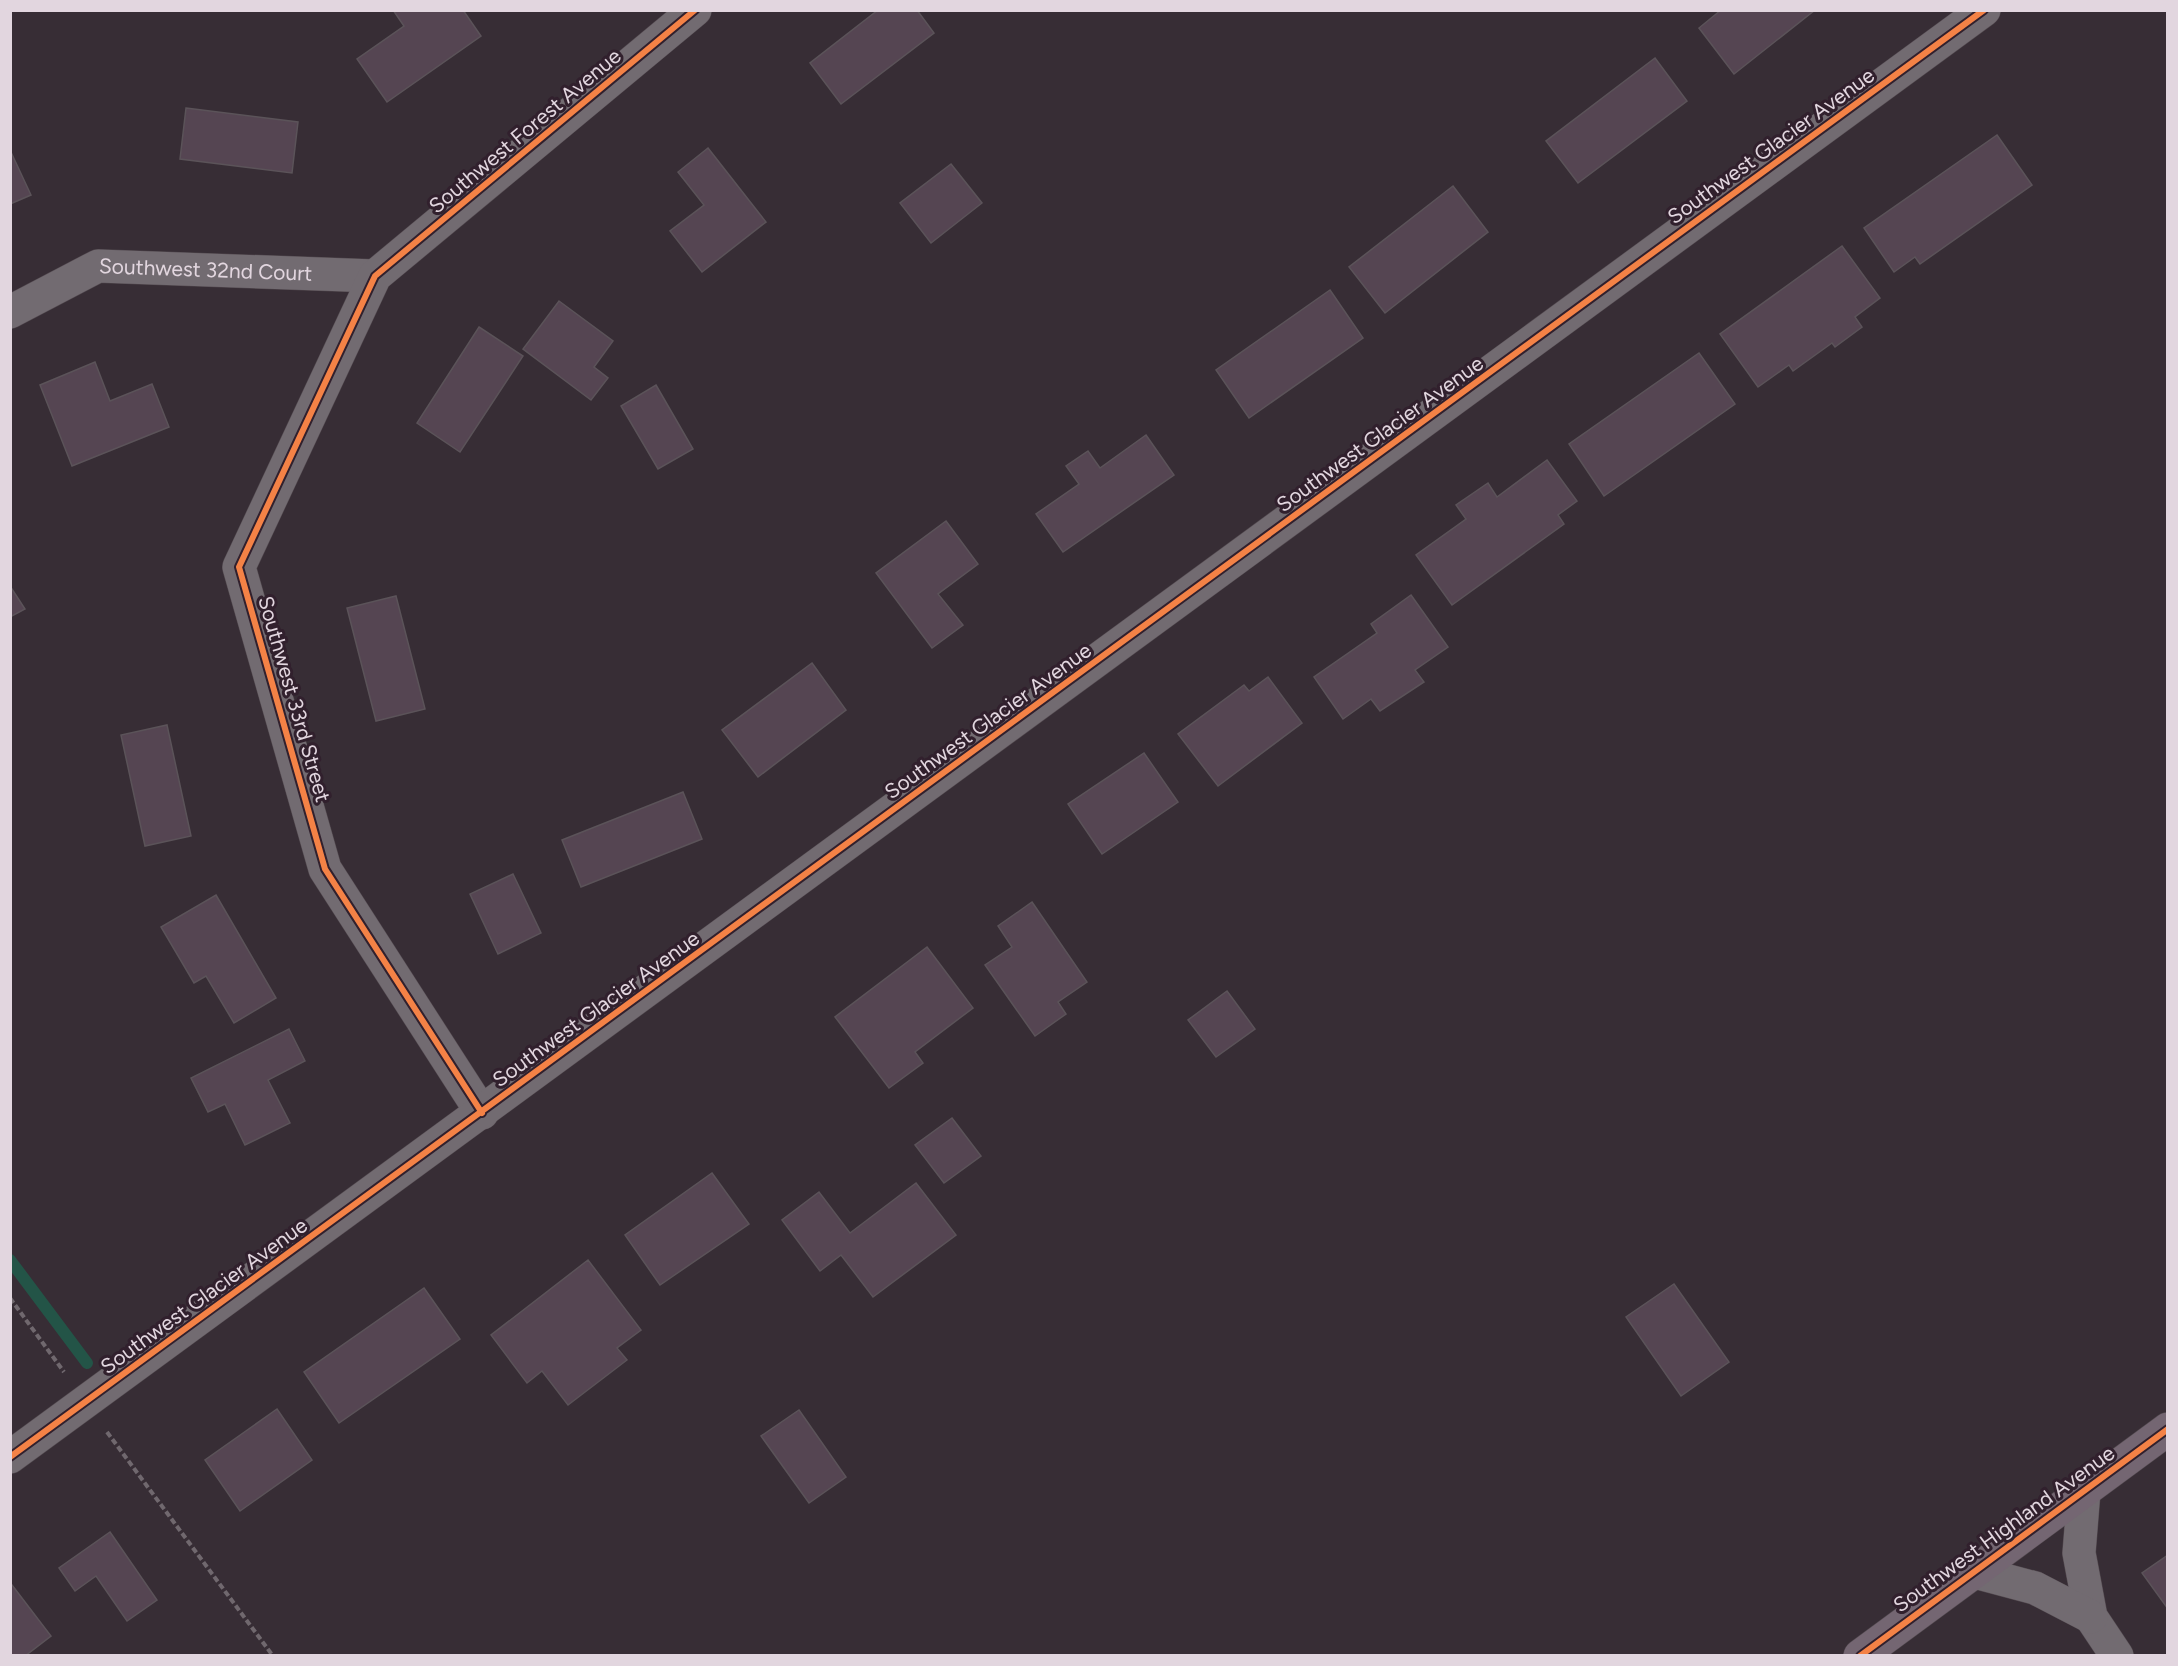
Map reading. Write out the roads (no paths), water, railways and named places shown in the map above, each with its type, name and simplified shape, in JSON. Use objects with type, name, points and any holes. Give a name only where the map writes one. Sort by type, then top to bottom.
[{"type":"highway","name":"Southwest Highland Avenue","points":[[1860,1656],[2168,1429]]},
{"type":"street","name":"Southwest Forest Avenue","points":[[375,276],[695,10]]},
{"type":"street","name":"Southwest Glacier Avenue","points":[[10,1457],[1984,10]]},
{"type":"street","name":"Southwest 32nd Court","points":[[10,312],[98,266],[375,276]]},
{"type":"street","name":"Southwest 33rd Street","points":[[375,276],[239,567],[325,869],[482,1113]]},
{"type":"street","points":[[2085,1491],[2079,1554],[2091,1617],[2117,1656]]},
{"type":"street","points":[[1975,1572],[2035,1588],[2091,1617]]},
{"type":"waterway","points":[[10,1260],[87,1363]]}]
